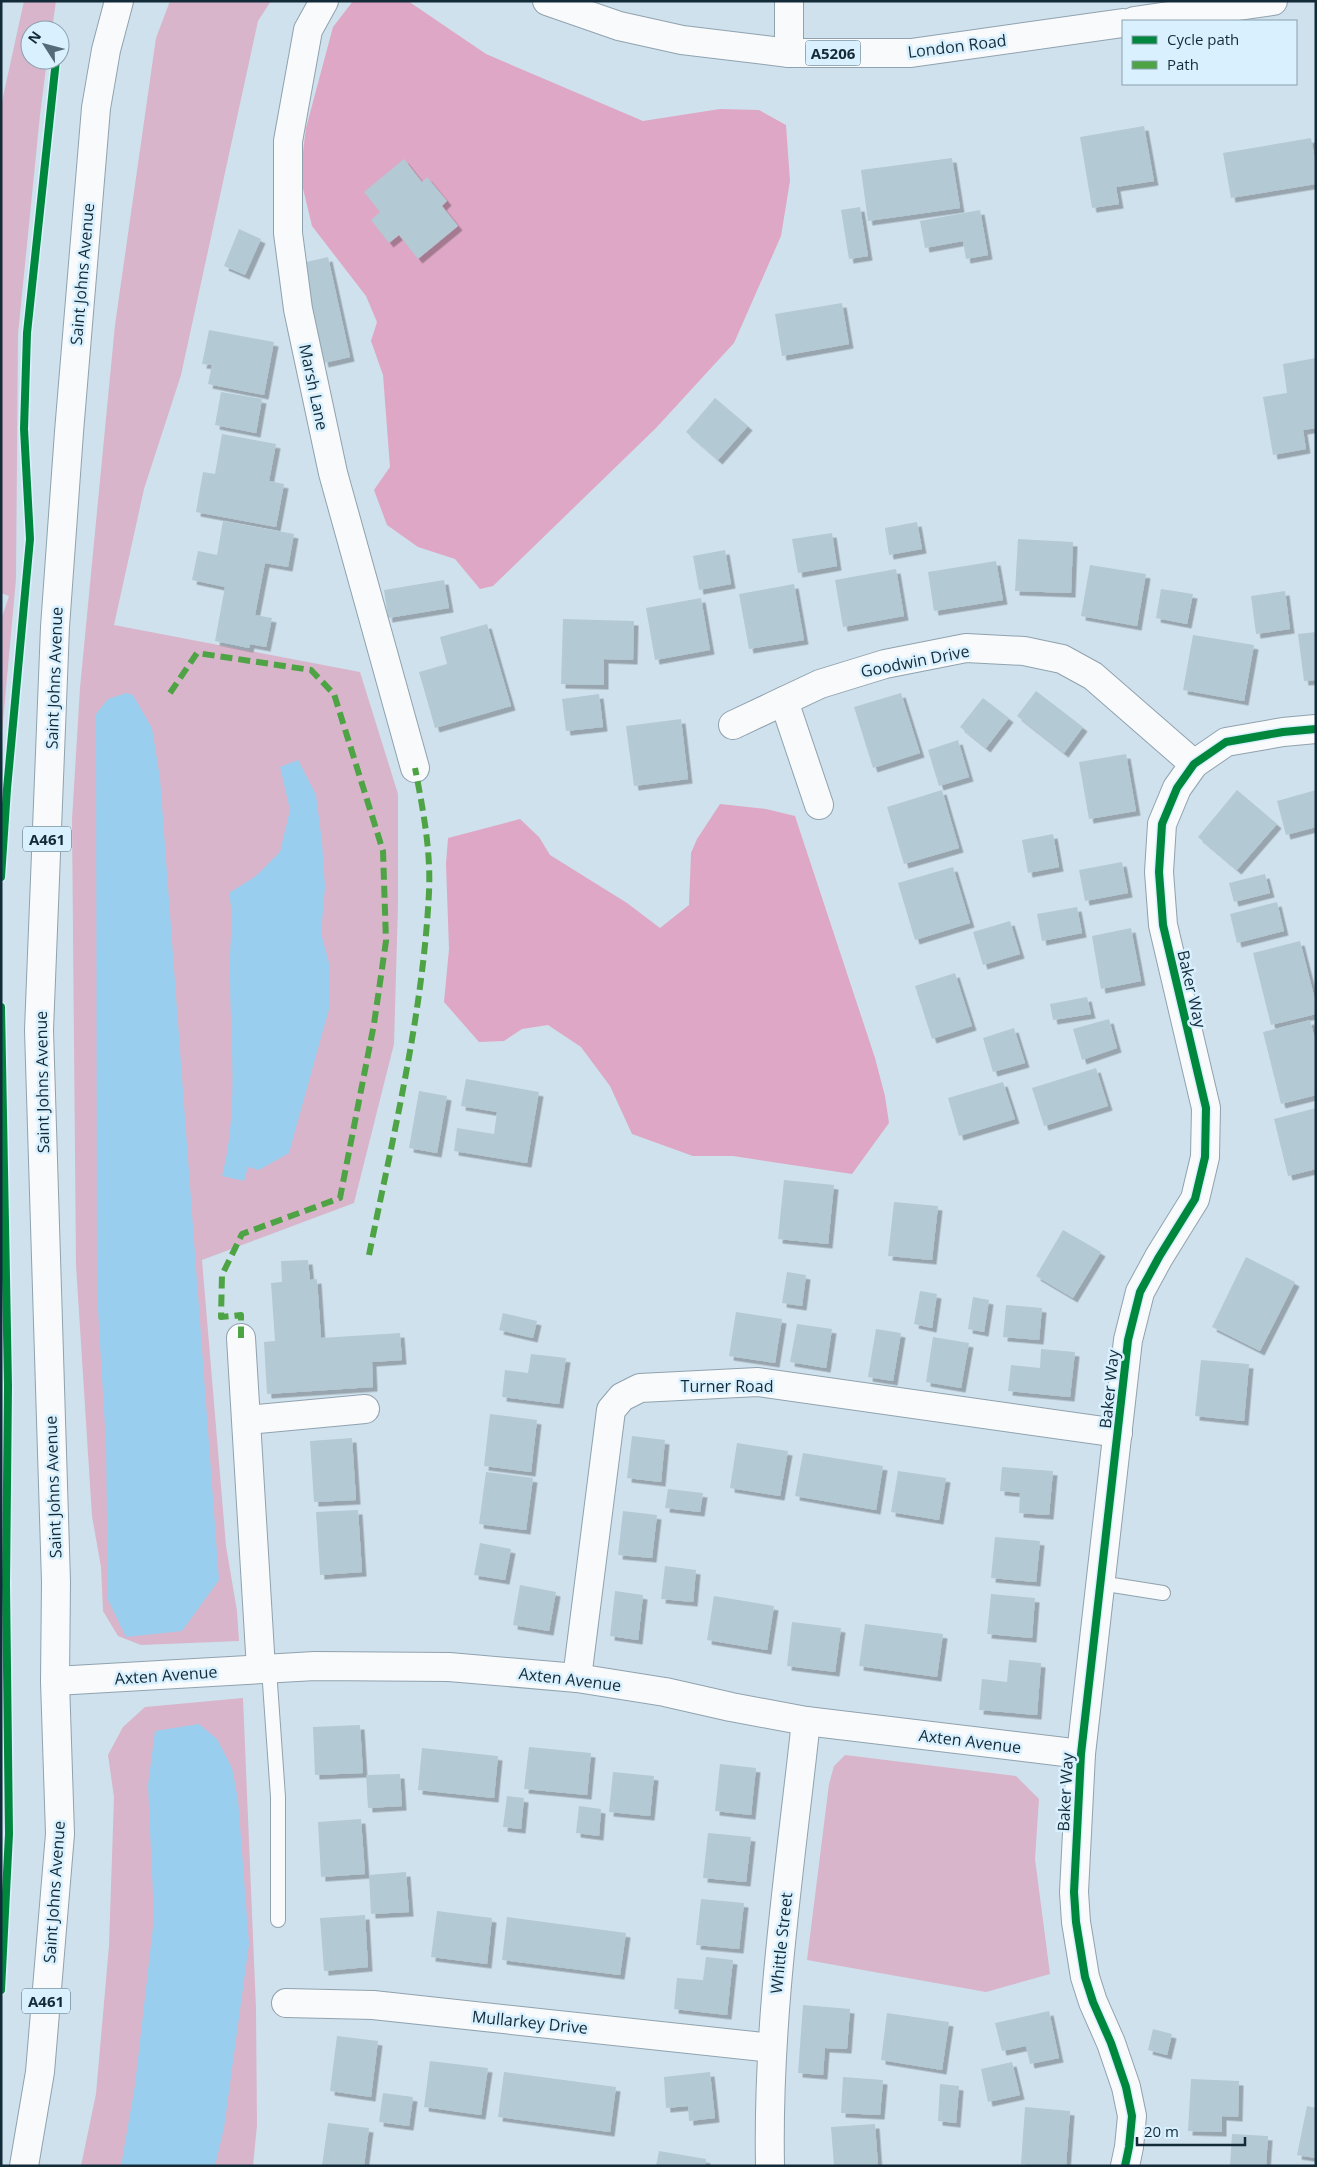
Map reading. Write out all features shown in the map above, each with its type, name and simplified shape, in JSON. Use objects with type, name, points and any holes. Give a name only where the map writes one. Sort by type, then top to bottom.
[{"type":"main road","name":"Saint Johns Avenue","points":[[24,2166],[40,2072],[60,1834],[55,1681],[56,1582],[39,1030],[55,627],[96,108],[106,50],[120,1]]},
{"type":"main road","name":"Marsh Lane","points":[[324,1],[308,30],[288,141],[288,233],[298,309],[333,472],[416,768]]},
{"type":"main road","name":"London Road","points":[[547,1],[620,26],[682,40],[789,53],[911,53],[1122,23]]},
{"type":"main road","points":[[789,1],[789,53]]},
{"type":"main road","points":[[1141,20],[1273,1]]},
{"type":"main road","name":"Goodwin Drive","points":[[734,725],[820,684],[885,664],[966,648],[1024,651],[1062,659],[1093,676],[1194,764]]},
{"type":"main road","points":[[784,701],[819,805]]},
{"type":"main road","name":"Baker Way","points":[[1124,2166],[1130,2147],[1132,2116],[1126,2087],[1085,1977],[1076,1922],[1074,1892],[1081,1754],[1128,1340],[1140,1292],[1195,1199],[1205,1157],[1206,1108],[1163,925],[1159,872],[1162,824],[1177,788],[1194,764],[1226,742],[1283,732],[1316,729]]},
{"type":"main road","points":[[242,1338],[265,1669]]},
{"type":"main road","name":"Turner Road","points":[[577,1678],[611,1410],[622,1397],[640,1388],[758,1382],[1118,1433]]},
{"type":"main road","points":[[247,1420],[365,1409]]},
{"type":"main road","name":"Axten Avenue","points":[[55,1681],[315,1666],[449,1667],[577,1678],[665,1692],[806,1721],[1081,1754]]},
{"type":"main road","name":"Whittle Street","points":[[770,2166],[769,2114],[775,1999],[806,1721]]},
{"type":"main road","name":"Mullarkey Drive","points":[[286,2004],[374,2005],[772,2048]]},
{"type":"lane","points":[[1100,1584],[1163,1593]]},
{"type":"lane","points":[[265,1669],[278,1797],[278,1920]]},
{"type":"shaded area","points":[[24,1],[56,1],[53,20],[20,20],[20,70],[46,70],[18,334],[16,579],[1,743],[1,620],[9,596],[1,593],[1,106]]},
{"type":"shaded area","points":[[170,1],[271,1],[258,21],[181,375],[144,489],[114,625],[360,672],[398,794],[398,905],[394,1044],[354,1203],[202,1260],[226,1546],[237,1611],[239,1641],[141,1645],[118,1636],[103,1611],[101,1567],[92,1516],[76,1265],[72,820],[80,688],[115,325],[156,38]]},
{"type":"shaded area","points":[[353,1],[408,1],[486,54],[643,121],[720,109],[759,110],[786,125],[790,181],[781,236],[734,343],[656,428],[493,586],[480,589],[455,559],[418,547],[387,525],[374,490],[390,467],[383,375],[371,341],[377,322],[366,296],[312,226],[300,176],[306,128],[333,27]]},
{"type":"shaded area","points":[[720,804],[766,809],[795,816],[875,1058],[885,1096],[889,1123],[852,1174],[733,1156],[693,1156],[632,1134],[610,1086],[581,1047],[548,1025],[522,1029],[504,1041],[479,1042],[444,1002],[449,949],[446,864],[448,838],[520,819],[539,837],[550,855],[627,903],[660,928],[689,905],[691,853],[697,839]]},
{"type":"shaded area","points":[[243,1698],[256,2009],[257,2125],[253,2166],[81,2166],[96,2094],[109,1946],[114,1797],[108,1755],[123,1727],[145,1707]]},
{"type":"shaded area","points":[[845,1755],[1016,1776],[1039,1799],[1035,1859],[1050,1974],[986,1992],[807,1960],[829,1784],[834,1766]]},
{"type":"water","points":[[126,693],[133,695],[152,728],[160,778],[219,1580],[182,1631],[126,1637],[108,1600],[106,1444],[97,1293],[96,714],[108,699]]},
{"type":"water","points":[[298,760],[316,795],[322,842],[325,887],[321,933],[330,967],[329,1009],[289,1153],[259,1170],[248,1167],[244,1181],[222,1176],[231,1123],[232,1096],[230,962],[232,919],[229,893],[256,876],[280,852],[290,810],[280,767]]},
{"type":"water","points":[[199,1724],[217,1739],[232,1768],[238,1799],[249,1944],[224,2128],[215,2166],[121,2166],[135,2085],[154,1918],[148,1785],[155,1731]]},
{"type":"building","points":[[1144,126],[1154,181],[1116,187],[1119,204],[1092,208],[1080,137]]},
{"type":"building","points":[[1311,138],[1316,165],[1316,184],[1231,198],[1223,153]]},
{"type":"building","points":[[952,158],[960,208],[868,221],[861,170]]},
{"type":"building","points":[[404,159],[422,182],[427,177],[447,201],[442,206],[458,226],[418,259],[399,235],[389,243],[371,220],[380,212],[364,192]]},
{"type":"building","points":[[860,207],[868,256],[849,259],[841,210]]},
{"type":"building","points":[[980,210],[988,255],[966,259],[963,241],[925,248],[920,221]]},
{"type":"building","points":[[239,229],[261,239],[245,275],[224,266]]},
{"type":"building","points":[[328,257],[350,357],[324,363],[302,263]]},
{"type":"building","points":[[842,303],[849,344],[782,356],[775,314]]},
{"type":"building","points":[[209,330],[274,342],[264,395],[208,384],[212,365],[202,364]]},
{"type":"building","points":[[1316,358],[1316,428],[1303,430],[1306,449],[1273,455],[1263,397],[1287,393],[1283,364]]},
{"type":"building","points":[[221,392],[262,399],[256,433],[215,425]]},
{"type":"building","points":[[715,398],[748,426],[718,460],[686,432]]},
{"type":"building","points":[[222,434],[276,444],[269,481],[284,484],[276,527],[196,512],[203,472],[215,474]]},
{"type":"building","points":[[223,521],[294,534],[288,567],[265,563],[255,615],[272,618],[266,647],[250,644],[249,648],[215,641],[225,587],[192,580],[198,551],[217,555]]},
{"type":"building","points":[[917,522],[922,549],[889,555],[885,528]]},
{"type":"building","points":[[832,533],[837,566],[798,573],[792,539]]},
{"type":"building","points":[[1018,539],[1073,542],[1071,593],[1015,591]]},
{"type":"building","points":[[725,550],[731,584],[699,590],[693,556]]},
{"type":"building","points":[[996,561],[1003,600],[934,611],[928,572]]},
{"type":"building","points":[[1090,565],[1146,574],[1137,626],[1081,616]]},
{"type":"building","points":[[896,569],[904,616],[843,627],[835,580]]},
{"type":"building","points":[[444,580],[449,608],[388,618],[384,590]]},
{"type":"building","points":[[794,584],[804,640],[749,649],[739,594]]},
{"type":"building","points":[[1161,589],[1193,594],[1187,624],[1156,618]]},
{"type":"building","points":[[1285,591],[1290,629],[1256,634],[1251,596]]},
{"type":"building","points":[[701,598],[710,650],[655,660],[646,608]]},
{"type":"building","points":[[563,619],[634,621],[633,660],[604,659],[604,685],[561,684]]},
{"type":"building","points":[[487,624],[511,706],[435,728],[419,672],[447,664],[440,637]]},
{"type":"building","points":[[1316,632],[1316,680],[1304,681],[1298,634]]},
{"type":"building","points":[[1193,635],[1254,645],[1244,701],[1183,690]]},
{"type":"building","points":[[1036,691],[1083,727],[1064,753],[1017,716]]},
{"type":"building","points":[[901,693],[920,753],[873,768],[854,707]]},
{"type":"building","points":[[599,694],[603,727],[566,731],[562,699]]},
{"type":"building","points":[[983,698],[1009,718],[986,748],[960,727]]},
{"type":"building","points":[[681,719],[688,779],[634,786],[626,726]]},
{"type":"building","points":[[958,740],[969,777],[939,786],[928,750]]},
{"type":"building","points":[[1126,754],[1136,811],[1089,819],[1079,762]]},
{"type":"building","points":[[942,790],[959,848],[904,864],[887,807]]},
{"type":"building","points":[[1237,790],[1277,824],[1237,870],[1198,837]]},
{"type":"building","points":[[1316,790],[1316,827],[1286,835],[1277,801]]},
{"type":"building","points":[[1053,834],[1059,867],[1028,873],[1022,840]]},
{"type":"building","points":[[1122,862],[1128,893],[1085,901],[1079,870]]},
{"type":"building","points":[[953,867],[970,923],[915,940],[898,883]]},
{"type":"building","points":[[1265,874],[1270,893],[1234,902],[1229,883]]},
{"type":"building","points":[[1277,902],[1284,931],[1237,943],[1230,914]]},
{"type":"building","points":[[1077,907],[1082,933],[1042,941],[1037,914]]},
{"type":"building","points":[[1010,921],[1020,954],[983,965],[973,932]]},
{"type":"building","points":[[1131,928],[1141,981],[1101,989],[1092,936]]},
{"type":"building","points":[[1300,941],[1316,1004],[1316,1014],[1271,1025],[1253,953]]},
{"type":"building","points":[[955,973],[972,1026],[932,1039],[915,986]]},
{"type":"building","points":[[1087,997],[1091,1014],[1053,1020],[1050,1004]]},
{"type":"building","points":[[1109,1019],[1117,1048],[1082,1060],[1073,1029]]},
{"type":"building","points":[[1310,1020],[1316,1043],[1316,1095],[1281,1104],[1263,1032]]},
{"type":"building","points":[[1014,1028],[1025,1063],[993,1072],[983,1038]]},
{"type":"building","points":[[1096,1068],[1108,1106],[1044,1126],[1032,1088]]},
{"type":"building","points":[[466,1079],[539,1092],[527,1163],[454,1151],[457,1128],[494,1134],[497,1112],[461,1106]]},
{"type":"building","points":[[1003,1082],[1015,1119],[959,1136],[948,1098]]},
{"type":"building","points":[[419,1091],[447,1096],[437,1153],[409,1148]]},
{"type":"building","points":[[1316,1108],[1316,1169],[1288,1176],[1274,1119]]},
{"type":"building","points":[[784,1180],[834,1185],[828,1244],[778,1239]]},
{"type":"building","points":[[894,1202],[938,1206],[932,1260],[888,1256]]},
{"type":"building","points":[[1063,1230],[1101,1252],[1073,1298],[1036,1276]]},
{"type":"building","points":[[1246,1257],[1295,1282],[1260,1351],[1212,1327]]},
{"type":"building","points":[[308,1260],[310,1280],[317,1279],[321,1338],[400,1333],[402,1360],[372,1362],[373,1387],[267,1394],[264,1342],[275,1341],[271,1283],[282,1282],[281,1261]]},
{"type":"building","points":[[787,1272],[806,1275],[802,1306],[782,1303]]},
{"type":"building","points":[[920,1291],[937,1294],[932,1328],[914,1324]]},
{"type":"building","points":[[973,1297],[989,1300],[984,1332],[968,1329]]},
{"type":"building","points":[[1006,1305],[1042,1308],[1039,1340],[1003,1337]]},
{"type":"building","points":[[736,1312],[782,1319],[775,1363],[729,1356]]},
{"type":"building","points":[[503,1313],[537,1321],[533,1338],[499,1330]]},
{"type":"building","points":[[797,1324],[832,1329],[826,1368],[790,1362]]},
{"type":"building","points":[[876,1329],[901,1333],[893,1381],[868,1377]]},
{"type":"building","points":[[933,1337],[969,1343],[961,1388],[926,1382]]},
{"type":"building","points":[[1041,1349],[1075,1352],[1070,1397],[1008,1391],[1011,1365],[1040,1368]]},
{"type":"building","points":[[531,1354],[566,1358],[559,1404],[502,1397],[505,1370],[528,1373]]},
{"type":"building","points":[[1201,1360],[1249,1364],[1244,1421],[1195,1416]]},
{"type":"building","points":[[490,1414],[537,1420],[531,1472],[484,1466]]},
{"type":"building","points":[[632,1436],[665,1440],[661,1482],[627,1478]]},
{"type":"building","points":[[352,1438],[356,1500],[314,1502],[310,1441]]},
{"type":"building","points":[[737,1443],[788,1451],[780,1496],[730,1488]]},
{"type":"building","points":[[803,1453],[883,1466],[876,1510],[795,1496]]},
{"type":"building","points":[[1002,1467],[1053,1471],[1049,1515],[1019,1513],[1020,1493],[1000,1491]]},
{"type":"building","points":[[898,1471],[946,1478],[939,1520],[891,1512]]},
{"type":"building","points":[[486,1472],[533,1478],[526,1530],[479,1524]]},
{"type":"building","points":[[668,1489],[703,1493],[700,1512],[665,1508]]},
{"type":"building","points":[[358,1510],[362,1572],[320,1575],[316,1512]]},
{"type":"building","points":[[623,1511],[657,1515],[652,1558],[618,1555]]},
{"type":"building","points":[[995,1537],[1040,1541],[1036,1582],[991,1578]]},
{"type":"building","points":[[480,1543],[511,1549],[505,1580],[474,1575]]},
{"type":"building","points":[[665,1566],[696,1570],[693,1602],[661,1599]]},
{"type":"building","points":[[520,1585],[556,1592],[549,1631],[513,1625]]},
{"type":"building","points":[[615,1591],[643,1595],[638,1640],[610,1636]]},
{"type":"building","points":[[991,1594],[1035,1598],[1032,1638],[987,1634]]},
{"type":"building","points":[[714,1596],[774,1606],[767,1650],[707,1640]]},
{"type":"building","points":[[792,1622],[841,1628],[835,1672],[787,1666]]},
{"type":"building","points":[[865,1624],[943,1634],[937,1677],[859,1666]]},
{"type":"building","points":[[1009,1660],[1041,1663],[1037,1715],[979,1710],[982,1679],[1007,1682]]},
{"type":"building","points":[[360,1725],[363,1773],[315,1775],[313,1727]]},
{"type":"building","points":[[529,1747],[591,1753],[587,1795],[524,1789]]},
{"type":"building","points":[[422,1748],[498,1756],[494,1798],[418,1790]]},
{"type":"building","points":[[720,1764],[756,1768],[751,1815],[715,1811]]},
{"type":"building","points":[[613,1772],[654,1776],[650,1816],[609,1812]]},
{"type":"building","points":[[400,1774],[402,1806],[368,1808],[366,1775]]},
{"type":"building","points":[[507,1796],[524,1798],[521,1829],[503,1827]]},
{"type":"building","points":[[579,1806],[601,1809],[599,1836],[576,1833]]},
{"type":"building","points":[[361,1819],[365,1874],[321,1877],[318,1822]]},
{"type":"building","points":[[708,1833],[751,1837],[746,1882],[703,1878]]},
{"type":"building","points":[[406,1872],[409,1912],[371,1914],[369,1875]]},
{"type":"building","points":[[701,1899],[744,1903],[739,1949],[696,1945]]},
{"type":"building","points":[[437,1911],[492,1918],[487,1964],[431,1957]]},
{"type":"building","points":[[365,1915],[368,1967],[324,1971],[320,1918]]},
{"type":"building","points":[[507,1917],[626,1933],[620,1975],[502,1960]]},
{"type":"building","points":[[706,1957],[733,1960],[727,2015],[674,2009],[677,1978],[703,1980]]},
{"type":"building","points":[[803,2005],[850,2009],[847,2049],[825,2048],[823,2075],[798,2073]]},
{"type":"building","points":[[1049,2011],[1059,2058],[1030,2064],[1026,2046],[1002,2051],[995,2023]]},
{"type":"building","points":[[887,2013],[949,2022],[942,2070],[881,2060]]},
{"type":"building","points":[[1153,2029],[1172,2034],[1167,2055],[1148,2050]]},
{"type":"building","points":[[337,2036],[378,2041],[371,2097],[330,2091]]},
{"type":"building","points":[[430,2061],[488,2068],[481,2115],[424,2107]]},
{"type":"building","points":[[1012,2062],[1020,2095],[988,2102],[981,2069]]},
{"type":"building","points":[[504,2072],[616,2087],[610,2132],[498,2117]]},
{"type":"building","points":[[710,2072],[715,2118],[689,2121],[688,2106],[666,2108],[664,2077]]},
{"type":"building","points":[[843,2077],[883,2080],[880,2115],[841,2113]]},
{"type":"building","points":[[1191,2079],[1239,2081],[1238,2117],[1222,2116],[1222,2132],[1188,2131]]},
{"type":"building","points":[[940,2084],[959,2086],[956,2123],[938,2121]]},
{"type":"building","points":[[383,2093],[413,2097],[409,2126],[379,2122]]},
{"type":"building","points":[[1307,2106],[1316,2108],[1316,2158],[1297,2155]]},
{"type":"building","points":[[1025,2107],[1070,2111],[1066,2166],[1021,2164]]},
{"type":"building","points":[[328,2123],[369,2128],[364,2166],[322,2166]]},
{"type":"building","points":[[875,2124],[878,2166],[834,2166],[831,2127]]},
{"type":"building","points":[[1232,2134],[1268,2136],[1266,2166],[1230,2166]]},
{"type":"building","points":[[659,2151],[706,2159],[705,2166],[656,2166]]},
{"type":"marked path","points":[[170,693],[197,653],[311,670],[334,694],[383,851],[386,941],[374,1024],[340,1198],[242,1234],[222,1275],[221,1317],[241,1315],[241,1338]]},
{"type":"marked path","points":[[369,1255],[406,1075],[426,938],[429,861],[415,768]]},
{"type":"cycle path","points":[[1,877],[7,789],[30,539],[24,429],[27,333],[55,70]]},
{"type":"cycle path","points":[[1125,2166],[1132,2116],[1126,2087],[1085,1977],[1076,1922],[1074,1892],[1081,1754],[1128,1340],[1140,1292],[1195,1199],[1205,1157],[1206,1108],[1163,925],[1159,872],[1162,824],[1177,788],[1194,764],[1226,742],[1283,732],[1316,729]]},
{"type":"cycle path","points":[[1,1007],[8,1386],[6,1584],[9,1834],[1,1990]]}]
